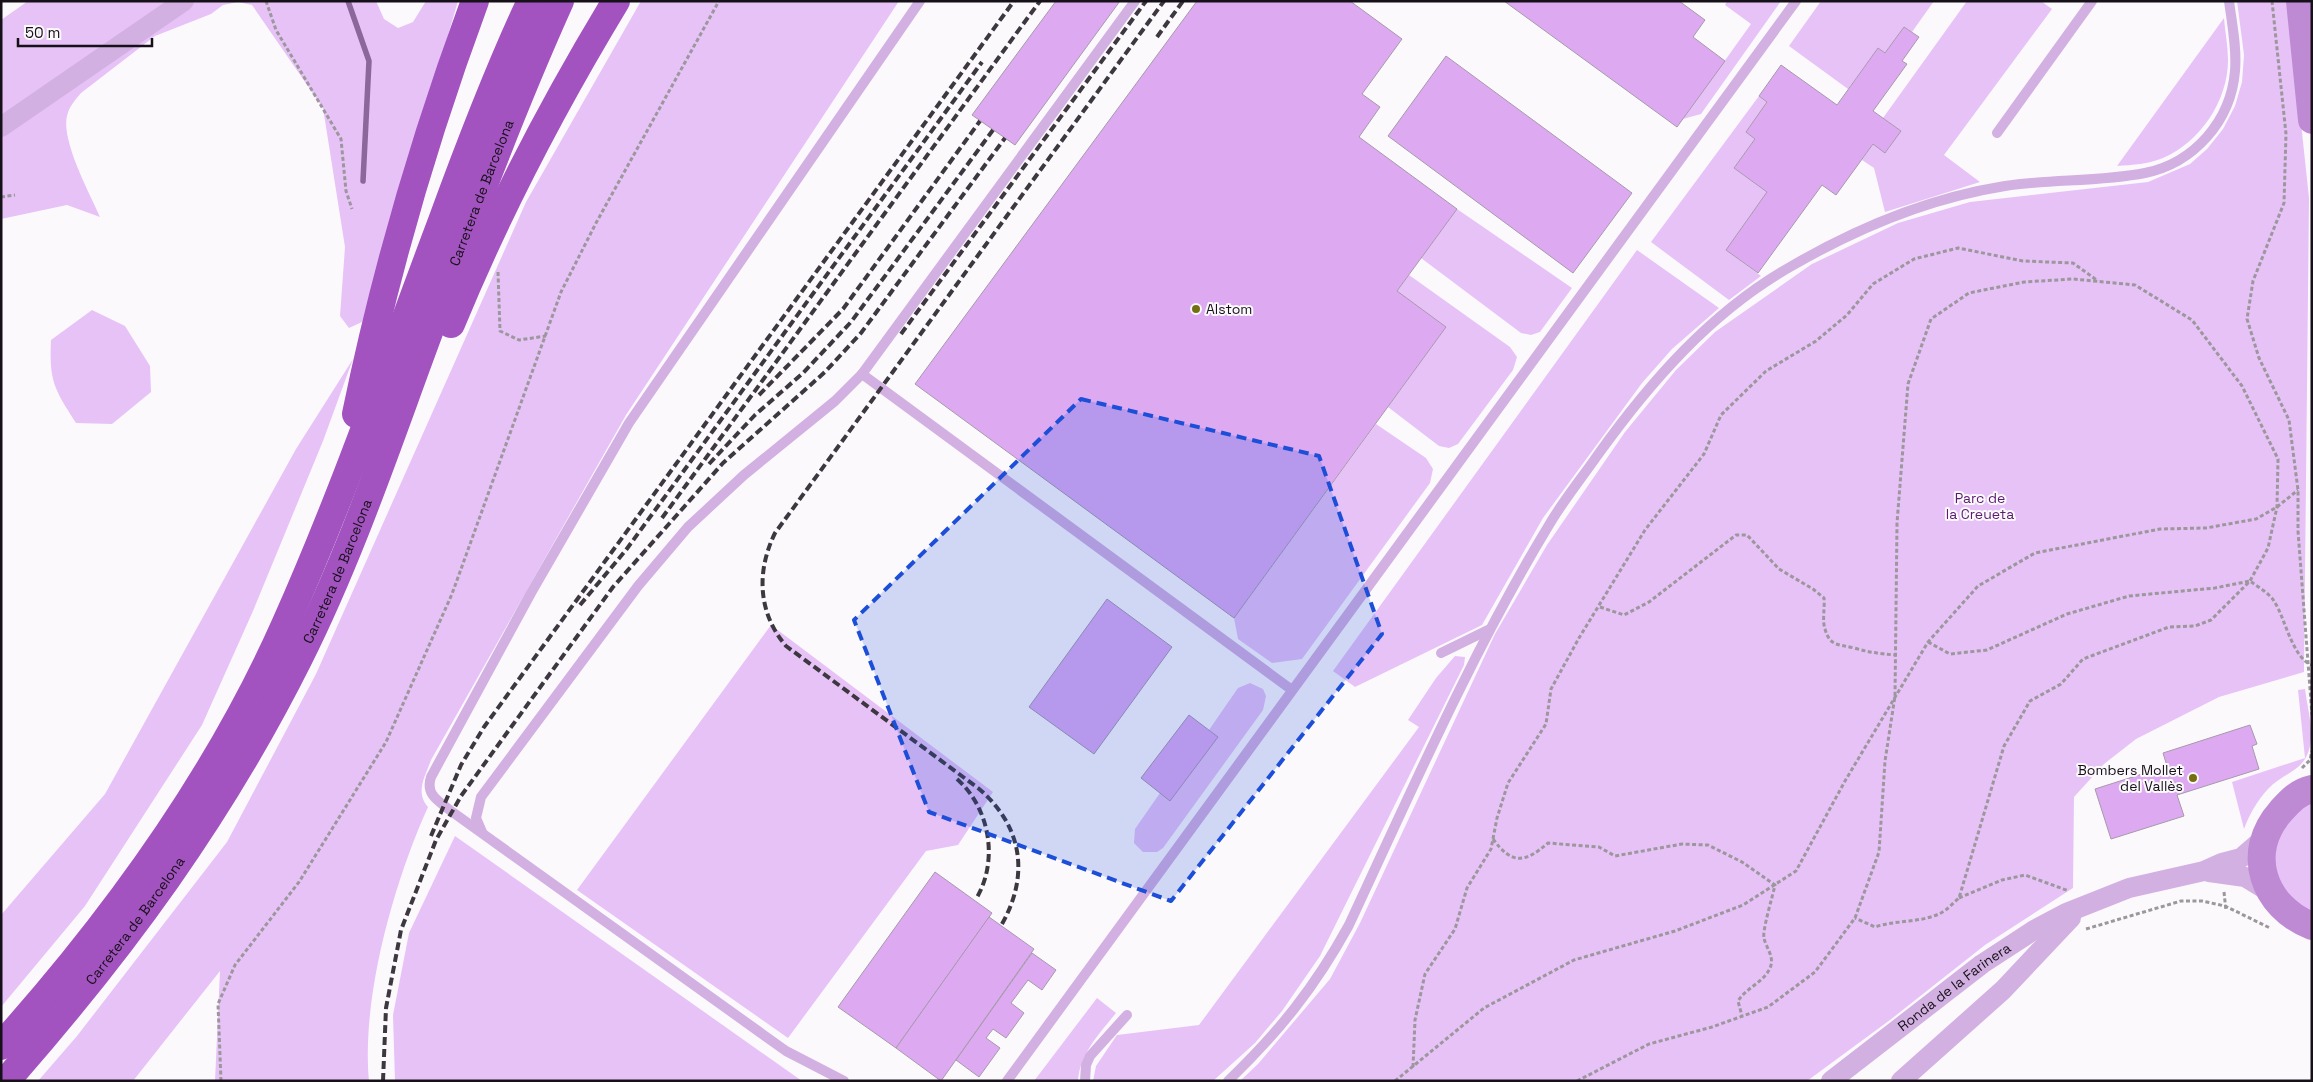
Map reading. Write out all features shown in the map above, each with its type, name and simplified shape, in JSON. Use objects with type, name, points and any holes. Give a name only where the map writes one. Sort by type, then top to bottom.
[{"type":"highway","points":[[340,494],[369,351],[398,236],[434,114],[475,1]]},
{"type":"highway","name":"Carretera de Barcelona","points":[[1,1046],[66,972],[144,870],[208,770],[285,626],[340,494],[468,151],[531,1]]},
{"type":"highway","name":"Carretera de Barcelona","points":[[6,1081],[78,998],[130,932],[184,856],[239,771],[300,656],[373,485],[492,163],[560,1]]},
{"type":"highway","points":[[373,485],[441,348],[469,280],[516,184],[559,100],[616,1]]},
{"type":"street","points":[[1,127],[184,1]]},
{"type":"street","points":[[2300,1],[2312,120]]},
{"type":"street","points":[[2310,786],[2293,798],[2270,822],[2264,838],[2262,869],[2271,893],[2285,911],[2311,927]]},
{"type":"street","points":[[2204,871],[2222,863],[2241,858],[2264,838]]},
{"type":"street","points":[[2204,871],[2244,877],[2271,893]]},
{"type":"street","name":"Ronda de la Farinera","points":[[1831,1081],[1982,964],[2034,930],[2092,902],[2160,880],[2204,871]]},
{"type":"street","name":"Ronda de la Farinera","points":[[1901,1081],[2003,990],[2048,940],[2092,902]]},
{"type":"lane","points":[[844,1081],[786,1051],[432,796],[429,787],[431,777],[531,594],[629,423],[920,1]]},
{"type":"lane","points":[[485,835],[478,826],[476,818],[481,797],[660,559],[715,500],[835,401],[862,374],[1135,1]]},
{"type":"lane","points":[[1007,1081],[1796,1]]},
{"type":"lane","points":[[1997,133],[2092,1]]},
{"type":"lane","points":[[1228,1081],[1257,1054],[1284,1023],[1309,992],[1330,961],[1350,925],[1488,630],[1551,521],[1625,416],[1659,376],[1692,342],[1756,289],[1836,242],[1876,223],[1964,194],[2005,186],[2143,174],[2174,164],[2192,152],[2217,125],[2232,91],[2235,52],[2229,1]]},
{"type":"lane","points":[[862,374],[1292,690]]},
{"type":"lane","points":[[1441,653],[1488,630]]},
{"type":"lane","points":[[1085,1081],[1086,1065],[1090,1056],[1127,1015]]},
{"type":"path","points":[[266,1],[276,30],[341,139],[346,191],[352,209]]},
{"type":"path","points":[[221,1081],[218,1004],[235,965],[299,882],[386,742],[452,594],[561,292],[596,223],[719,1]]},
{"type":"path","points":[[2272,1],[2286,134],[2284,203],[2253,281],[2247,319],[2259,358],[2289,420],[2298,490],[2298,531],[2312,715]]},
{"type":"path","points":[[1,197],[15,195]]},
{"type":"path","points":[[1413,1068],[1415,1020],[1425,974],[1455,929],[1467,888],[1491,849],[1508,783],[1546,724],[1551,689],[1579,638],[1645,530],[1704,454],[1721,415],[1766,371],[1816,341],[1847,315],[1873,284],[1914,259],[1958,248],[2023,262],[2073,263],[2098,282]]},
{"type":"path","points":[[498,272],[500,331],[518,340],[546,336]]},
{"type":"path","points":[[1577,1081],[1649,1044],[1712,1027],[1768,1007],[1815,972],[1855,918],[1878,852],[1885,761],[1895,696],[1896,523],[1908,384],[1931,319],[1968,292],[2024,282],[2073,279],[2135,285],[2192,320],[2242,386],[2278,459],[2277,507],[2268,548],[2250,580],[2211,620],[2195,626],[2169,627],[2083,659],[2061,684],[2030,701],[2004,746],[1975,850],[1959,898]]},
{"type":"path","points":[[1395,1081],[1484,1008],[1574,960],[1692,925],[1743,906],[1796,871],[1845,781],[1928,642],[1978,586],[2035,553],[2160,530],[2206,528],[2256,519],[2277,507],[2298,490]]},
{"type":"path","points":[[1600,606],[1624,615],[1650,602],[1736,535],[1747,535],[1779,569],[1813,589],[1824,598],[1826,613],[1824,626],[1828,639],[1841,648],[1852,648],[1870,654],[1896,655]]},
{"type":"path","points":[[2250,580],[2274,600],[2294,644],[2307,663],[2312,665]]},
{"type":"path","points":[[1928,642],[1950,654],[1987,650],[2066,614],[2129,596],[2215,588],[2250,580]]},
{"type":"path","points":[[1493,839],[1504,854],[1518,860],[1536,854],[1548,844],[1598,847],[1615,856],[1682,844],[1708,846],[1742,862],[1775,884]]},
{"type":"path","points":[[1855,918],[1875,927],[1892,921],[1913,920],[1941,913],[1959,898],[2002,880],[2025,875],[2092,902]]},
{"type":"path","points":[[1742,1016],[1738,1001],[1743,993],[1765,976],[1771,966],[1772,958],[1763,936],[1775,884]]},
{"type":"path","points":[[2080,931],[2181,901],[2202,901],[2225,906],[2277,931]]},
{"type":"highlighted area","points":[[1081,399],[1319,456],[1382,634],[1171,901],[929,812],[854,620]]},
{"type":"green space","points":[[28,1],[376,1],[384,19],[398,28],[413,22],[426,1],[458,1],[368,310],[362,322],[349,328],[340,316],[345,247],[323,108],[252,5],[238,2],[223,5],[211,14],[155,36],[81,93],[74,101],[67,116],[68,139],[72,153],[100,217],[67,205],[1,219],[1,20]]},
{"type":"green space","points":[[641,1],[899,1],[626,415],[431,760],[422,784],[422,796],[428,807],[415,837],[392,905],[375,978],[368,1048],[369,1081],[215,1081],[220,971],[133,1081],[38,1081],[77,1036],[227,842],[316,674],[526,202]]},
{"type":"green space","points":[[1727,1],[1781,1],[1701,114],[1683,119],[1751,24],[1725,5]]},
{"type":"green space","points":[[1821,1],[1934,1],[1912,32],[1904,27],[1885,53],[1878,48],[1848,89],[1789,46]]},
{"type":"green space","points":[[1967,1],[2041,1],[2052,9],[1944,155],[1980,182],[1885,212],[1874,168],[1862,160],[1873,144],[1886,152],[1901,131],[1883,118]]},
{"type":"green space","name":"Parc de la Creueta","points":[[2237,1],[2288,1],[2309,198],[2304,672],[2219,697],[2136,739],[2104,764],[2074,797],[2073,888],[1985,945],[1890,1020],[1807,1081],[1240,1081],[1258,1064],[1330,979],[1360,923],[1495,634],[1547,545],[1625,432],[1676,370],[1715,332],[1812,264],[1898,223],[1970,202],[2148,182],[2190,164],[2207,149],[2223,129],[2235,106],[2242,82],[2244,55]]},
{"type":"green space","points":[[2224,18],[2228,55],[2227,75],[2217,105],[2200,131],[2189,142],[2163,158],[2135,165],[2117,166]]},
{"type":"green space","points":[[1759,96],[1767,102],[1746,132],[1755,139],[1734,168],[1767,192],[1726,250],[1761,276],[1729,300],[1651,242]]},
{"type":"green space","points":[[1457,209],[1572,288],[1540,332],[1531,335],[1521,333],[1421,258]]},
{"type":"green space","points":[[1637,250],[1719,308],[1672,349],[1642,383],[1543,518],[1482,625],[1355,687],[1333,671]]},
{"type":"green space","points":[[1409,275],[1510,347],[1517,357],[1513,370],[1458,444],[1449,448],[1439,446],[1388,407],[1446,327],[1397,291]]},
{"type":"green space","points":[[92,310],[125,326],[150,366],[151,392],[112,424],[76,423],[58,393],[52,375],[51,340]]},
{"type":"green space","points":[[353,359],[323,441],[253,611],[202,725],[85,906],[1,1007],[1,915],[105,794],[296,449]]},
{"type":"green space","points":[[1376,424],[1426,458],[1433,469],[1430,483],[1302,659],[1272,663],[1238,639],[1234,618]]},
{"type":"green space","points":[[771,625],[993,792],[958,845],[926,851],[788,1038],[577,890]]},
{"type":"green space","points":[[1455,656],[1465,657],[1464,665],[1320,956],[1282,1011],[1255,1043],[1213,1081],[1093,1081],[1096,1066],[1117,1035],[1199,1025],[1419,727],[1408,720],[1436,678]]},
{"type":"green space","points":[[1250,683],[1263,689],[1266,696],[1263,710],[1163,848],[1157,852],[1143,852],[1134,843],[1135,829],[1160,793],[1170,800],[1209,730],[1238,688]]},
{"type":"green space","points":[[2305,689],[2311,733],[2306,758],[2295,769],[2268,789],[2254,808],[2244,829],[2232,782],[2305,758],[2298,690]]},
{"type":"green space","points":[[2312,801],[2312,913],[2283,892],[2273,864],[2276,835],[2292,811]]},
{"type":"green space","points":[[455,836],[802,1081],[395,1081],[393,1015],[409,933]]},
{"type":"green space","points":[[1097,998],[1116,1013],[1097,1036],[1087,1052],[1078,1081],[1034,1081]]},
{"type":"building","points":[[1056,1],[1120,1],[1015,145],[972,115]]},
{"type":"building","name":"Alstom","points":[[1197,1],[1350,1],[1402,39],[1362,94],[1380,107],[1359,137],[1457,209],[1397,291],[1446,327],[1234,618],[915,384]]},
{"type":"building","points":[[1504,1],[1679,1],[1705,20],[1693,37],[1725,61],[1677,127]]},
{"type":"building","points":[[1904,27],[1919,37],[1902,61],[1907,64],[1873,111],[1901,131],[1885,153],[1873,144],[1836,195],[1822,185],[1758,273],[1726,250],[1767,192],[1734,168],[1755,139],[1746,132],[1767,102],[1759,96],[1781,65],[1837,105],[1878,48],[1885,53]]},
{"type":"building","points":[[1446,56],[1632,193],[1573,273],[1388,136]]},
{"type":"building","points":[[1107,599],[1172,647],[1094,754],[1029,707]]},
{"type":"building","points":[[1189,715],[1218,737],[1170,801],[1141,778]]},
{"type":"building","points":[[2250,725],[2257,744],[2252,746],[2259,769],[2177,795],[2184,816],[2111,839],[2095,789],[2167,766],[2163,753]]},
{"type":"building","points":[[935,872],[992,913],[896,1048],[838,1007]]},
{"type":"building","points":[[989,917],[1034,949],[941,1081],[896,1048]]},
{"type":"building","points":[[1032,953],[1056,970],[1042,990],[1028,980],[1011,1003],[1024,1013],[1006,1038],[993,1029],[986,1038],[1000,1048],[979,1077],[956,1060]]},
{"type":"waterway","points":[[348,1],[369,61],[363,181]]},
{"type":"railway","points":[[431,836],[461,765],[484,727],[1014,1]]},
{"type":"railway","points":[[662,518],[1040,1]]},
{"type":"railway","points":[[901,334],[1146,1]]},
{"type":"railway","points":[[1002,924],[1011,905],[1018,869],[1017,851],[1012,834],[1004,818],[993,802],[978,788],[786,646],[770,620],[765,606],[763,592],[765,562],[775,533],[1164,1]]},
{"type":"railway","points":[[1157,37],[1183,1]]},
{"type":"railway","points":[[580,605],[626,550],[982,62]]},
{"type":"railway","points":[[759,395],[843,309],[980,121]]},
{"type":"railway","points":[[709,464],[755,415],[803,373],[851,322],[993,130]]},
{"type":"railway","points":[[383,1081],[386,1008],[401,930],[436,840],[461,796],[613,587],[723,463],[825,372],[861,333],[1005,138]]},
{"type":"railway","points":[[957,779],[977,805],[984,820],[988,836],[987,868],[983,884],[976,899]]},
{"type":"place","name":"Alstom","points":[[1196,309]]},
{"type":"place","name":"Bombers Mollet del Vallès","points":[[2193,778]]}]
